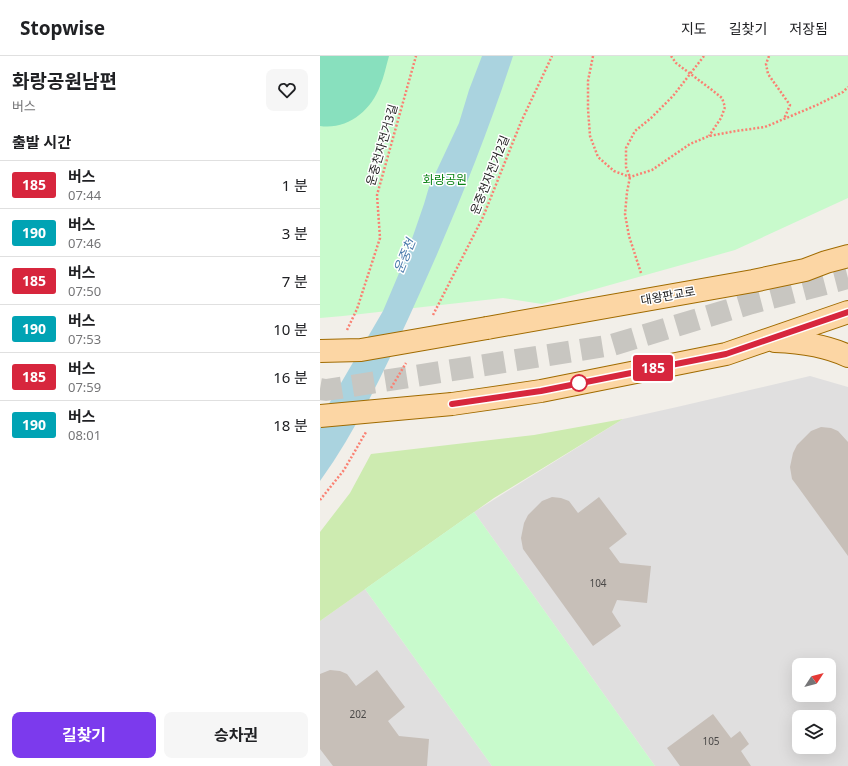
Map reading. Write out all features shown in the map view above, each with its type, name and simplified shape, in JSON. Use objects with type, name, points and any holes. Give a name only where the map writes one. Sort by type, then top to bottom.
[{"type":"main road","name":"대왕판교로","points":[[320,351],[360,350],[753,281],[805,270],[848,256]]},
{"type":"main road","points":[[320,416],[452,404],[541,391],[726,354],[848,312]]},
{"type":"main road","points":[[766,340],[818,345],[848,356]]},
{"type":"path","name":"운중천자전거3길","points":[[357,309],[380,238],[377,195],[416,56]]},
{"type":"path","name":"운중천자전거2길","points":[[442,301],[483,217],[521,122],[552,56]]},
{"type":"path","points":[[593,56],[588,81],[590,136],[598,157],[614,172],[630,177],[652,170],[690,144],[709,136],[765,127],[817,105],[843,92],[848,87]]},
{"type":"path","points":[[671,56],[676,63],[722,98],[726,107],[721,118],[709,136]]},
{"type":"path","points":[[641,273],[629,236],[625,214],[630,177],[626,167],[626,148],[635,131],[651,118],[673,96],[689,73],[704,56]]},
{"type":"path","points":[[770,56],[766,64],[768,74],[790,104],[783,120]]},
{"type":"shaded area","points":[[810,376],[848,387],[848,766],[655,766],[474,512],[623,419]]},
{"type":"shaded area","points":[[365,589],[492,766],[320,766],[320,621]]},
{"type":"green space","name":"화랑공원","points":[[320,56],[848,56],[848,198],[735,250],[542,304],[503,298],[320,318]]},
{"type":"green space","points":[[320,56],[389,56],[381,83],[371,103],[357,117],[340,125],[320,126]]},
{"type":"green space","points":[[623,419],[494,498],[320,621],[320,532],[350,493],[371,454],[534,435]]},
{"type":"green space","points":[[474,512],[655,766],[492,766],[365,589]]},
{"type":"water","points":[[482,56],[513,56],[478,155],[438,253],[389,359],[357,422],[320,481],[320,419],[383,311],[405,259],[429,187],[459,123],[469,90]]},
{"type":"building","points":[[821,427],[831,428],[838,431],[848,442],[848,556],[792,479],[790,467],[793,453],[797,445],[811,431]]},
{"type":"building","points":[[552,497],[569,501],[578,513],[599,497],[627,534],[609,548],[620,563],[651,566],[647,603],[617,600],[612,612],[621,626],[593,646],[523,549],[521,538],[524,523],[528,515],[542,501]]},
{"type":"building","points":[[330,670],[340,671],[347,674],[356,686],[377,670],[405,707],[388,721],[399,736],[429,739],[427,766],[333,766],[320,749],[320,674]]},
{"type":"building","points":[[713,714],[731,738],[740,731],[749,744],[741,751],[751,766],[680,766],[667,748]]},
{"type":"tunnel","points":[[320,389],[326,390],[612,345],[752,303],[848,278]]},
{"type":"bus line","name":"185","points":[[452,404],[541,391],[726,354],[848,312]]},
{"type":"water label","name":"운중천","points":[[404,256]]}]
